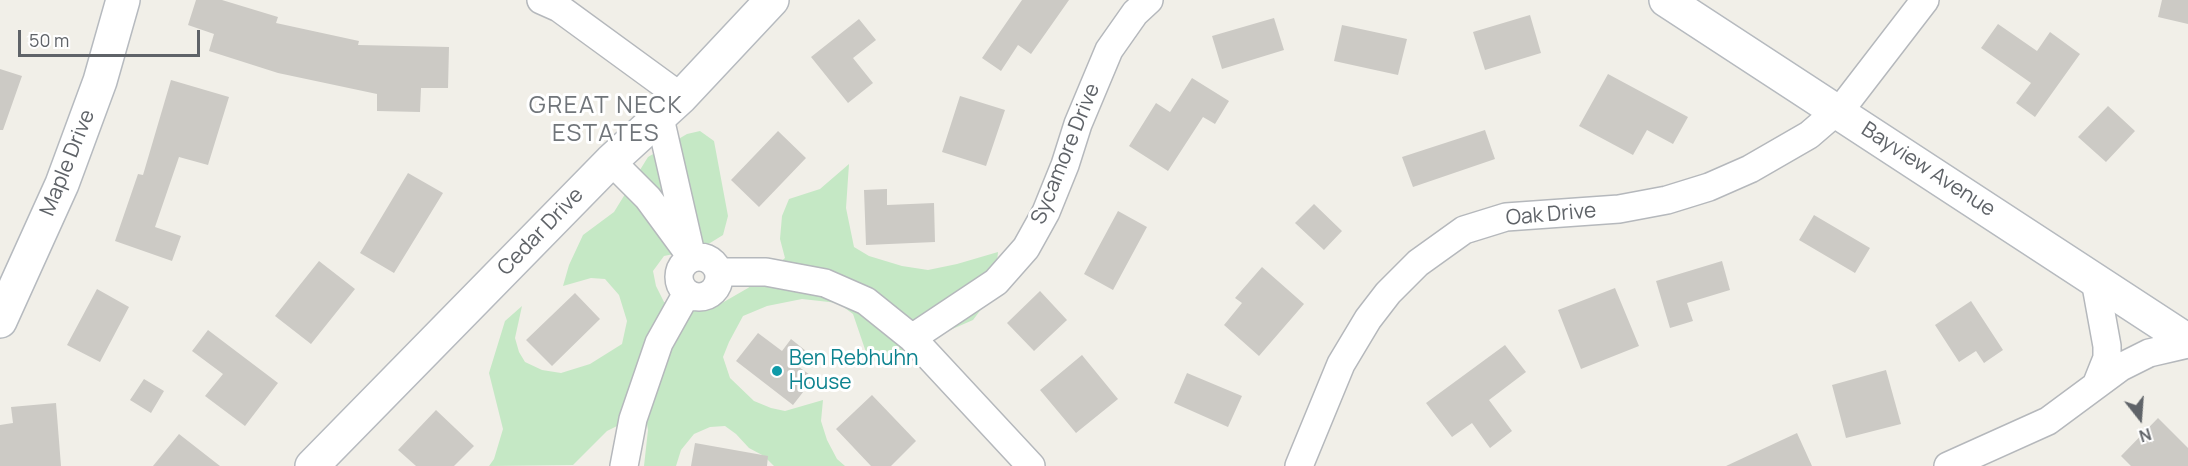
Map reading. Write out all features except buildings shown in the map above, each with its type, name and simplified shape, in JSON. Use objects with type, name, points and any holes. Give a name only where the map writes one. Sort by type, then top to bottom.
[{"type":"street","name":"Maple Drive","points":[[0,321],[62,184],[100,81],[123,0]]},
{"type":"street","points":[[541,0],[559,8],[671,108],[692,258]]},
{"type":"street","name":"Cedar Drive","points":[[312,466],[611,161],[671,108],[772,0]]},
{"type":"street","name":"Sycamore Drive","points":[[912,338],[996,282],[1026,248],[1046,212],[1078,124],[1109,50],[1135,13],[1149,0]]},
{"type":"street","name":"Bayview Avenue","points":[[1666,0],[2188,343]]},
{"type":"street","name":"Oak Drive","points":[[1299,466],[1341,364],[1388,293],[1418,263],[1464,230],[1506,217],[1619,209],[1667,200],[1709,187],[1750,169],[1809,135],[1837,111],[1861,84],[1925,0]]},
{"type":"street","points":[[611,161],[660,213],[692,258]]},
{"type":"street","points":[[705,257],[719,272],[716,288],[710,294],[703,296],[687,293],[682,287],[679,274],[686,261],[705,257]]},
{"type":"street","points":[[719,272],[766,272],[825,283],[866,301],[912,338],[1031,466]]},
{"type":"street","points":[[2095,280],[2107,346],[2107,358],[2097,383]]},
{"type":"street","points":[[624,466],[633,419],[659,343],[687,293]]},
{"type":"street","points":[[1948,466],[2048,421],[2121,367],[2149,353],[2188,343]]},
{"type":"green space","points":[[700,131],[714,141],[728,216],[723,235],[702,248],[664,256],[653,271],[656,286],[664,302],[687,311],[722,303],[748,288],[785,258],[780,239],[782,216],[789,199],[820,189],[849,164],[846,208],[854,247],[869,256],[902,266],[928,270],[998,252],[994,292],[973,320],[934,337],[909,356],[889,362],[869,361],[853,314],[838,303],[802,299],[767,306],[743,316],[723,357],[730,378],[754,401],[771,408],[785,411],[823,400],[821,421],[827,440],[837,459],[845,466],[774,466],[764,456],[749,448],[725,426],[710,427],[694,434],[681,450],[676,466],[644,466],[648,430],[645,412],[607,431],[573,465],[489,466],[494,459],[503,429],[489,373],[505,321],[522,306],[515,338],[519,352],[525,362],[542,370],[561,373],[590,364],[622,344],[627,321],[619,295],[605,279],[591,278],[563,286],[569,265],[583,235],[614,212],[648,157],[687,134]]},
{"type":"place","name":"Ben Rebhuhn House","points":[[777,371]]},
{"type":"district","name":"GREAT NECK ESTATES","points":[[606,120]]}]
